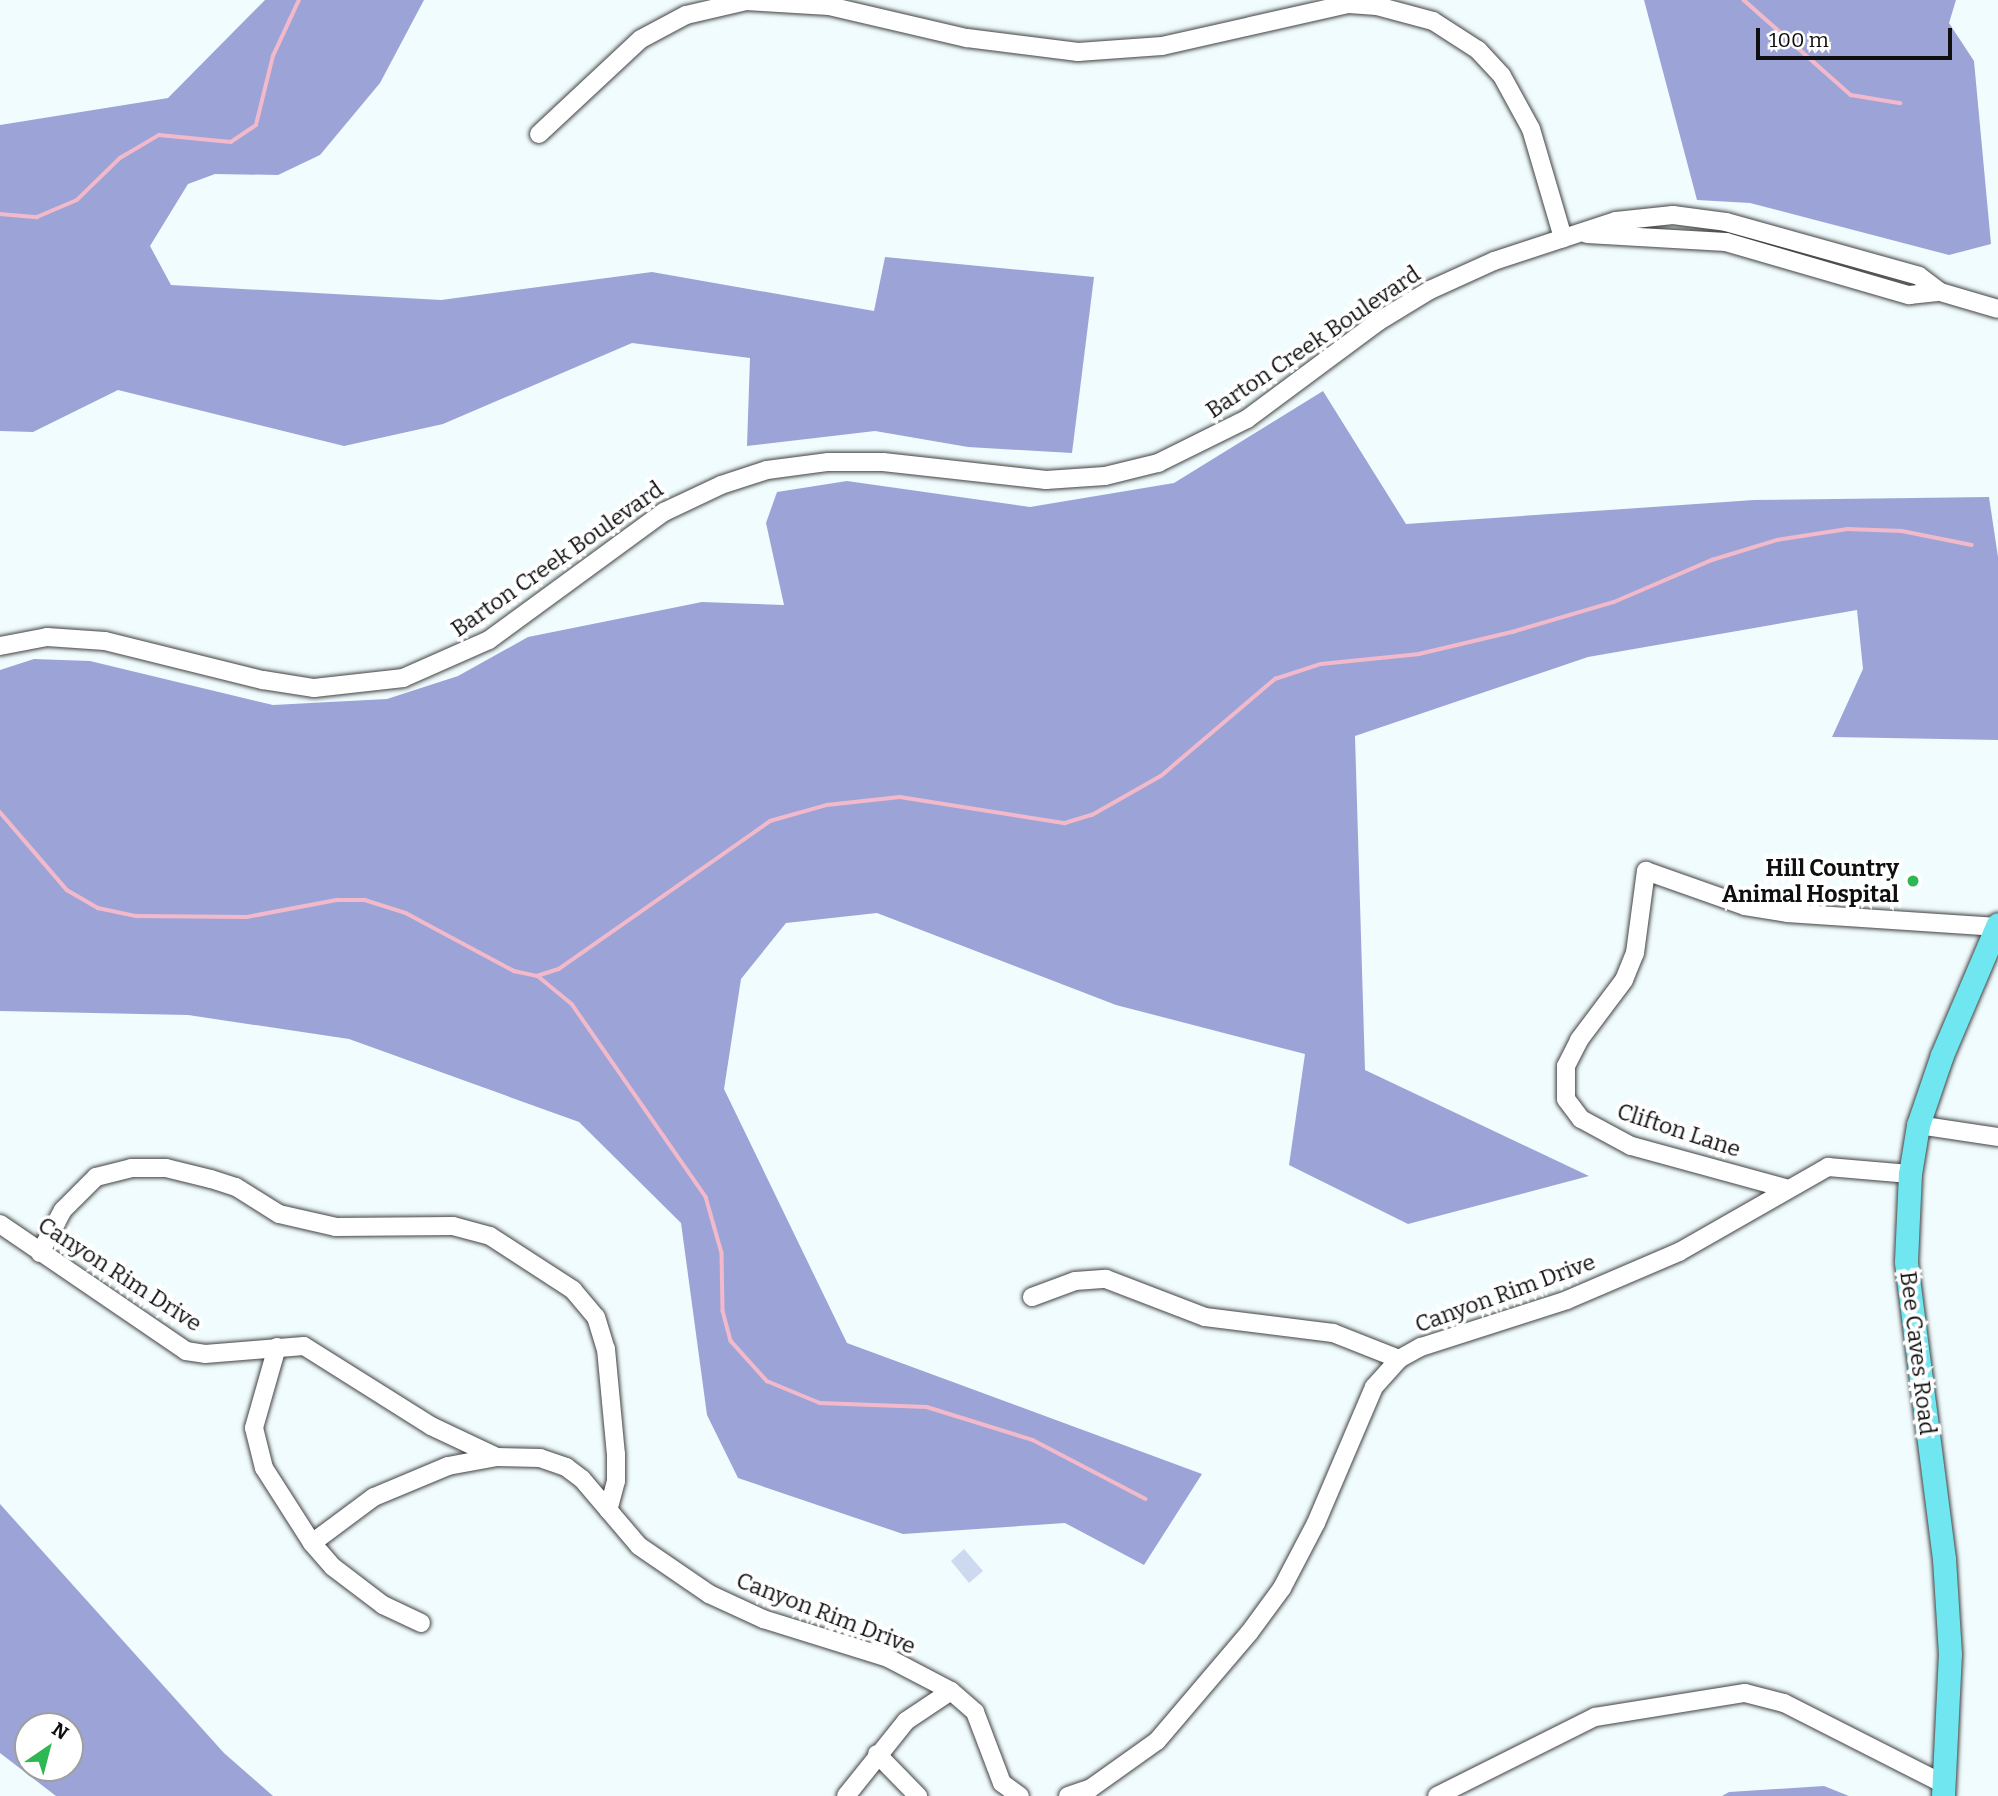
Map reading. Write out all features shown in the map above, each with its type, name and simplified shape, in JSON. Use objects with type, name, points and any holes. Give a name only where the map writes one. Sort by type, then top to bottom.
[{"type":"main road","name":"Bee Caves Road","points":[[1944,1790],[1949,1641],[1944,1559],[1906,1261],[1910,1174],[1918,1125],[1997,926]]},
{"type":"street","points":[[539,134],[641,39],[686,15],[746,1],[829,6],[967,38],[1079,52],[1162,46],[1338,5],[1377,6],[1433,21],[1478,50],[1502,76],[1531,129],[1563,238]]},
{"type":"street","name":"Barton Creek Boulevard","points":[[0,646],[47,637],[105,641],[263,680],[314,688],[403,678],[489,640],[664,512],[721,485],[767,470],[828,462],[883,462],[1046,480],[1105,476],[1158,463],[1247,419],[1379,321],[1430,290],[1494,261],[1563,238],[1645,217],[1720,221],[1919,276],[1940,292],[1998,309]]},
{"type":"street","points":[[1717,240],[1720,221]]},
{"type":"street","name":"Barton Creek Boulevard","points":[[1584,233],[1717,240],[1909,295],[1940,292]]},
{"type":"street","name":"Clifton Lane","points":[[1785,1188],[1631,1146],[1581,1119],[1566,1099],[1566,1066],[1579,1040],[1624,981],[1635,953],[1646,871],[1767,909],[1997,926]]},
{"type":"street","points":[[1918,1125],[1998,1137]]},
{"type":"street","name":"Canyon Rim Drive","points":[[1068,1796],[1091,1788],[1157,1741],[1249,1633],[1282,1588],[1316,1524],[1374,1387],[1399,1359],[1421,1347],[1567,1300],[1679,1252],[1785,1188],[1828,1167],[1857,1166],[1910,1174]]},
{"type":"street","points":[[40,1253],[63,1210],[96,1178],[131,1168],[166,1168],[211,1179],[236,1187],[279,1214],[336,1227],[453,1226],[490,1236],[573,1290],[596,1317],[607,1349],[616,1454],[616,1481],[608,1510]]},
{"type":"street","name":"Canyon Rim Drive","points":[[0,1224],[186,1351],[205,1354],[304,1346],[320,1351],[431,1426],[497,1457],[540,1458],[566,1467],[639,1546],[709,1594],[763,1619],[888,1658],[951,1691],[975,1712],[1002,1783],[1020,1796]]},
{"type":"street","points":[[1032,1297],[1075,1281],[1106,1279],[1205,1317],[1333,1333],[1399,1359]]},
{"type":"street","points":[[277,1347],[257,1406],[257,1449],[264,1468],[312,1543],[359,1588],[421,1623]]},
{"type":"street","points":[[312,1543],[385,1492],[448,1466],[497,1457]]},
{"type":"street","points":[[846,1796],[906,1721],[951,1691]]},
{"type":"street","points":[[1437,1796],[1595,1717],[1745,1693],[1784,1703],[1944,1790]]},
{"type":"street","points":[[877,1754],[918,1796]]},
{"type":"shaded area","points":[[265,0],[424,0],[380,83],[320,155],[278,175],[215,174],[188,184],[150,246],[171,285],[441,300],[652,272],[874,311],[885,257],[1094,277],[1072,453],[968,447],[875,431],[747,446],[750,358],[632,343],[443,424],[344,446],[118,390],[33,432],[0,431],[0,125],[168,98]]},
{"type":"shaded area","points":[[1644,0],[1956,0],[1949,23],[1974,61],[1991,244],[1949,255],[1750,203],[1697,200]]},
{"type":"shaded area","points":[[1323,391],[1406,524],[1754,500],[1989,497],[1998,557],[1998,740],[1832,737],[1863,669],[1857,610],[1588,657],[1355,736],[1365,1070],[1589,1176],[1408,1224],[1289,1165],[1305,1054],[1116,1005],[877,913],[786,923],[741,979],[724,1089],[847,1343],[1202,1474],[1144,1565],[1065,1523],[903,1534],[738,1478],[707,1415],[681,1223],[579,1122],[349,1039],[188,1015],[0,1011],[0,670],[34,659],[90,661],[273,705],[387,699],[458,676],[528,637],[702,602],[784,605],[766,523],[777,492],[847,481],[1030,507],[1174,483]]},
{"type":"shaded area","points":[[0,1504],[224,1753],[273,1796],[56,1796],[38,1782],[84,1782],[84,1712],[14,1712],[14,1764],[0,1753]]},
{"type":"shaded area","points":[[964,1549],[983,1571],[969,1583],[951,1561]]},
{"type":"shaded area","points":[[1824,1786],[1849,1796],[1722,1796],[1729,1792]]},
{"type":"waterway","points":[[0,214],[37,217],[77,200],[120,158],[159,135],[231,142],[256,125],[273,56],[299,0]]},
{"type":"waterway","points":[[1744,0],[1851,95],[1900,103]]},
{"type":"waterway","points":[[0,812],[67,890],[98,908],[137,916],[247,917],[337,900],[365,900],[406,913],[514,971],[537,976],[559,969],[770,821],[827,805],[900,797],[1065,823],[1092,815],[1161,776],[1275,679],[1321,664],[1419,654],[1512,632],[1614,602],[1712,560],[1777,540],[1847,529],[1902,531],[1972,545]]},
{"type":"waterway","points":[[538,976],[572,1004],[706,1197],[722,1253],[723,1311],[731,1341],[767,1381],[820,1403],[927,1407],[1033,1440],[1146,1499]]},
{"type":"place","name":"Hill Country Animal Hospital","points":[[1913,881]]}]
